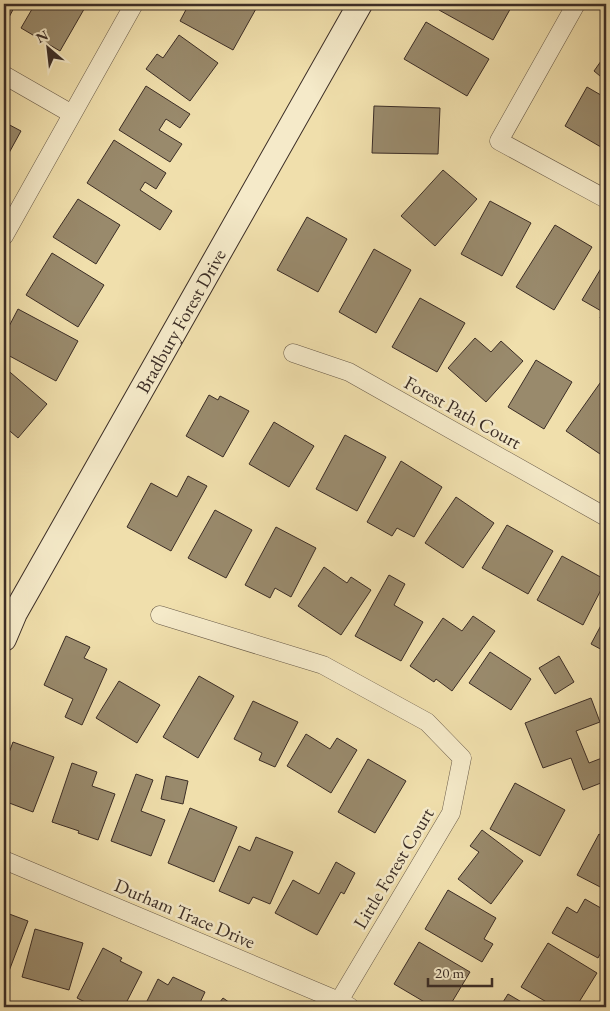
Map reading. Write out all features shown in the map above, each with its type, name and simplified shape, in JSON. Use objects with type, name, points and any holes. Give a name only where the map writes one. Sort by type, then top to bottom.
[{"type":"street","points":[[4,236],[134,4]]},
{"type":"street","name":"Bradbury Forest Drive","points":[[4,639],[9,610],[360,4]]},
{"type":"street","points":[[576,4],[499,142],[606,199]]},
{"type":"street","points":[[4,75],[72,114]]},
{"type":"street","name":"Forest Path Court","points":[[293,353],[349,372],[606,517]]},
{"type":"street","name":"Little Forest Court","points":[[160,614],[323,665],[427,722],[462,758],[451,813],[344,1004]]},
{"type":"street","name":"Durham Trace Drive","points":[[4,860],[344,1004]]},
{"type":"building","points":[[4,4],[16,4],[7,21],[4,19]]},
{"type":"building","points":[[35,4],[87,4],[60,51],[21,28]]},
{"type":"building","points":[[189,4],[251,4],[257,7],[233,50],[180,21]]},
{"type":"building","points":[[443,4],[513,4],[493,40],[439,10]]},
{"type":"building","points":[[426,22],[489,59],[467,96],[404,59]]},
{"type":"building","points":[[179,35],[218,63],[190,101],[146,69],[157,54],[163,58]]},
{"type":"building","points":[[606,54],[606,81],[594,71]]},
{"type":"building","points":[[146,86],[190,114],[180,128],[166,119],[159,130],[182,144],[170,162],[119,130]]},
{"type":"building","points":[[587,87],[606,98],[606,150],[565,126]]},
{"type":"building","points":[[374,106],[440,108],[438,154],[372,153]]},
{"type":"building","points":[[4,122],[21,131],[4,162]]},
{"type":"building","points":[[114,140],[166,173],[156,189],[145,182],[140,190],[172,211],[160,230],[87,183]]},
{"type":"building","points":[[443,170],[477,199],[435,246],[401,216]]},
{"type":"building","points":[[78,199],[120,225],[96,264],[53,237]]},
{"type":"building","points":[[490,201],[531,223],[502,276],[461,254]]},
{"type":"building","points":[[307,217],[347,239],[318,292],[277,270]]},
{"type":"building","points":[[555,225],[592,247],[554,310],[516,287]]},
{"type":"building","points":[[374,249],[411,270],[376,333],[339,312]]},
{"type":"building","points":[[52,253],[104,285],[78,327],[26,295]]},
{"type":"building","points":[[606,260],[606,321],[600,318],[603,312],[582,300]]},
{"type":"building","points":[[420,298],[465,323],[437,372],[392,347]]},
{"type":"building","points":[[18,309],[78,341],[56,381],[4,353],[4,336]]},
{"type":"building","points":[[475,338],[491,352],[501,341],[523,361],[486,402],[448,368]]},
{"type":"building","points":[[536,360],[572,382],[544,429],[508,407]]},
{"type":"building","points":[[4,367],[47,404],[18,438],[4,426]]},
{"type":"building","points":[[605,376],[606,451],[603,456],[566,431]]},
{"type":"building","points":[[209,395],[218,400],[220,396],[249,411],[223,457],[186,436]]},
{"type":"building","points":[[274,422],[314,446],[289,487],[249,464]]},
{"type":"building","points":[[345,435],[386,457],[357,511],[316,489]]},
{"type":"building","points":[[401,461],[442,487],[414,537],[397,528],[392,536],[367,522]]},
{"type":"building","points":[[188,476],[207,486],[171,551],[127,527],[151,483],[177,497]]},
{"type":"building","points":[[456,497],[494,523],[463,568],[425,543]]},
{"type":"building","points":[[215,510],[252,530],[226,578],[188,558]]},
{"type":"building","points":[[507,525],[553,551],[528,594],[482,568]]},
{"type":"building","points":[[276,527],[316,548],[291,597],[275,588],[270,598],[245,585]]},
{"type":"building","points":[[562,556],[606,580],[583,625],[537,600]]},
{"type":"building","points":[[324,567],[347,583],[351,577],[371,590],[341,635],[298,606]]},
{"type":"building","points":[[389,575],[405,584],[394,605],[423,622],[401,661],[355,636]]},
{"type":"building","points":[[473,616],[495,631],[452,691],[436,679],[434,682],[410,666],[443,618],[462,631]]},
{"type":"building","points":[[606,616],[606,652],[591,644]]},
{"type":"building","points":[[66,636],[90,647],[84,658],[107,669],[82,725],[65,717],[73,699],[44,685]]},
{"type":"building","points":[[490,652],[531,679],[511,710],[469,683]]},
{"type":"building","points":[[559,656],[574,682],[555,694],[539,668]]},
{"type":"building","points":[[199,676],[234,696],[198,758],[163,737]]},
{"type":"building","points":[[119,681],[160,705],[137,743],[96,718]]},
{"type":"building","points":[[591,698],[600,722],[576,731],[589,763],[602,758],[606,769],[606,781],[583,790],[571,758],[543,768],[525,723]]},
{"type":"building","points":[[253,701],[298,722],[275,767],[259,760],[262,753],[234,739]]},
{"type":"building","points":[[306,734],[330,749],[337,738],[357,750],[331,793],[287,766]]},
{"type":"building","points":[[13,742],[54,757],[33,812],[4,801],[4,766]]},
{"type":"building","points":[[368,759],[406,781],[375,833],[338,812]]},
{"type":"building","points":[[72,763],[97,772],[92,786],[115,794],[98,840],[52,822]]},
{"type":"building","points":[[136,774],[153,780],[141,811],[165,820],[151,856],[111,841]]},
{"type":"building","points":[[166,776],[188,781],[183,804],[161,799]]},
{"type":"building","points":[[515,783],[565,810],[540,856],[490,829]]},
{"type":"building","points":[[190,808],[237,827],[214,882],[168,863]]},
{"type":"building","points":[[482,830],[523,861],[491,904],[458,879],[479,852],[470,846]]},
{"type":"building","points":[[599,834],[606,838],[606,890],[577,875]]},
{"type":"building","points":[[256,837],[293,852],[270,904],[253,897],[249,904],[219,891],[239,846],[250,851]]},
{"type":"building","points":[[336,862],[355,873],[344,894],[341,892],[317,935],[275,913],[293,880],[319,894]]},
{"type":"building","points":[[448,890],[496,918],[484,939],[493,944],[482,962],[425,929]]},
{"type":"building","points":[[585,899],[606,911],[606,943],[598,958],[552,933],[567,907],[577,913]]},
{"type":"building","points":[[4,912],[28,921],[6,979],[4,978]]},
{"type":"building","points":[[35,929],[83,943],[69,990],[22,977]]},
{"type":"building","points":[[419,942],[470,972],[449,1007],[433,1007],[394,984]]},
{"type":"building","points":[[548,943],[597,973],[576,1007],[555,1007],[521,987]]},
{"type":"building","points":[[103,948],[122,958],[120,961],[142,972],[124,1007],[95,1007],[77,998]]},
{"type":"building","points":[[173,977],[205,992],[198,1007],[144,1007],[158,979],[168,985]]},
{"type":"building","points":[[508,994],[530,1007],[500,1007]]},
{"type":"building","points":[[223,998],[236,1007],[216,1007]]}]
